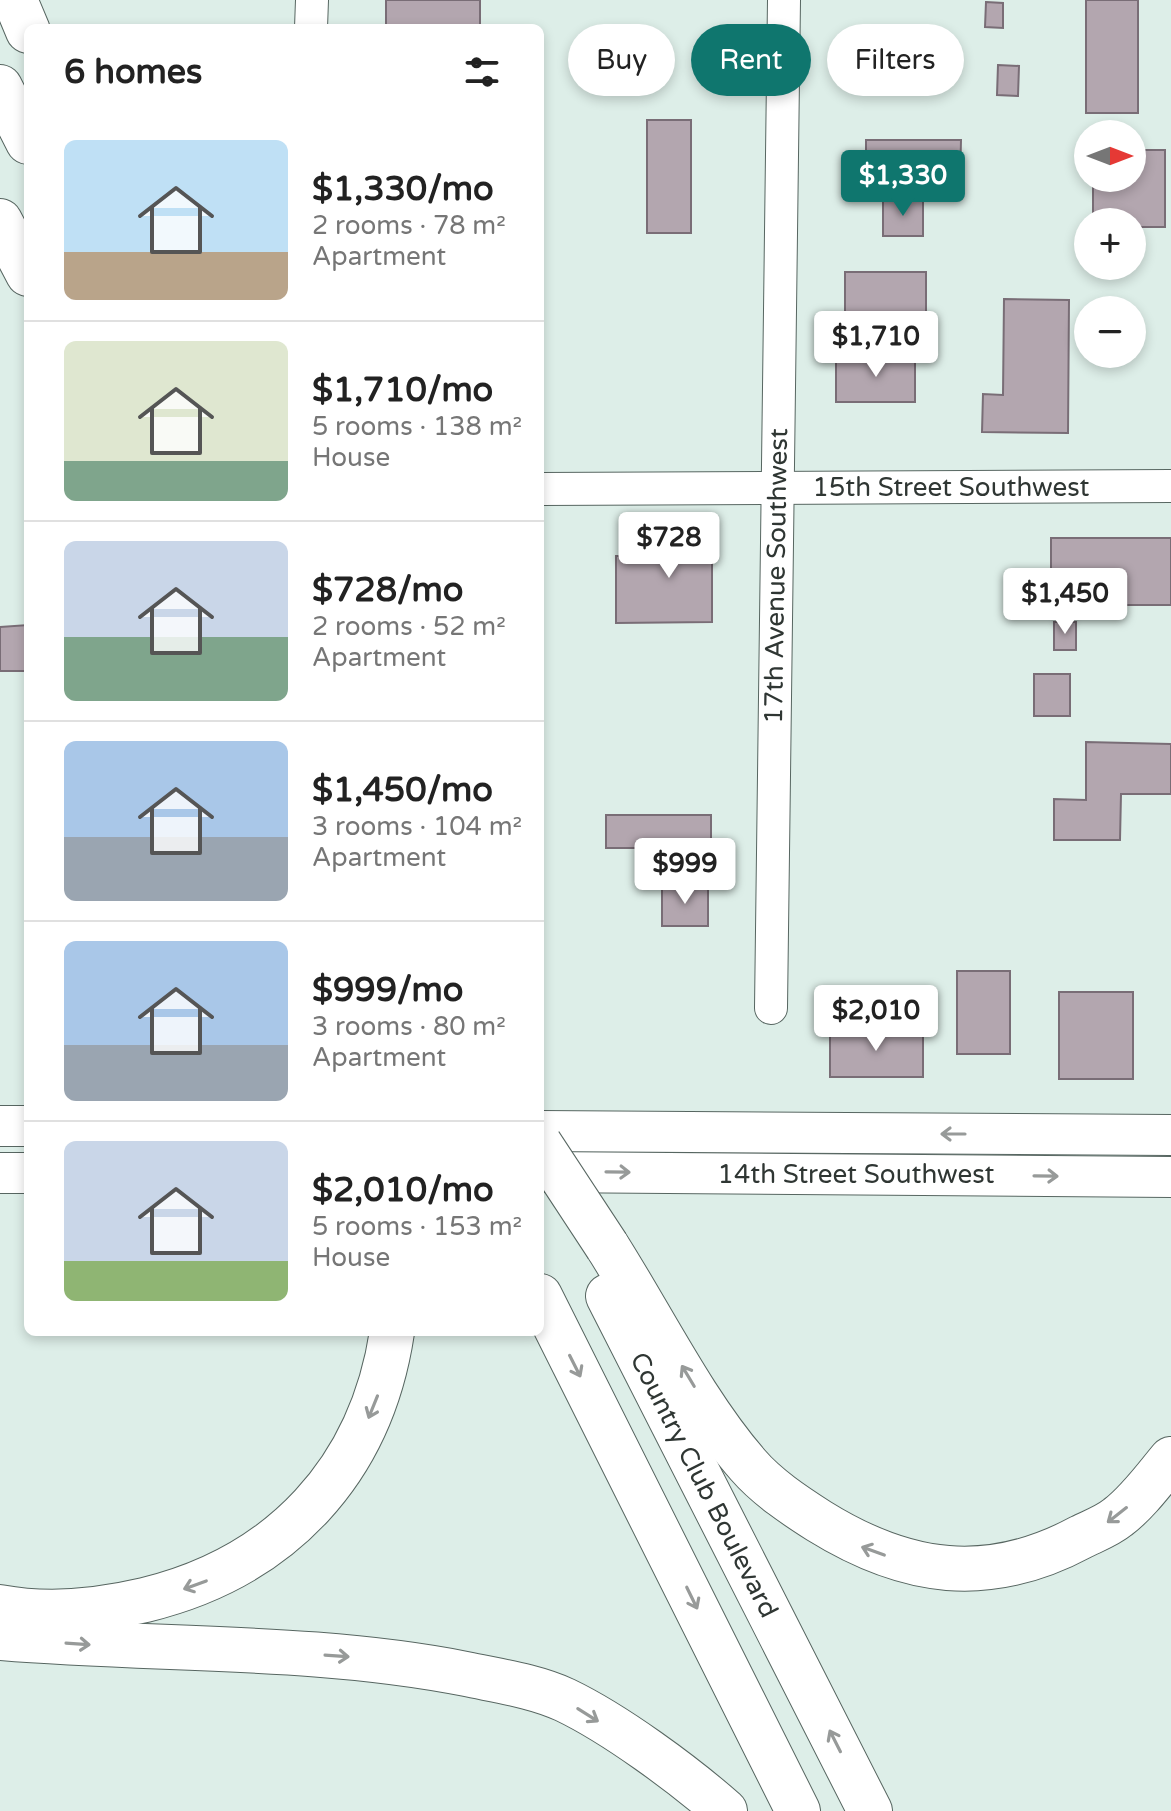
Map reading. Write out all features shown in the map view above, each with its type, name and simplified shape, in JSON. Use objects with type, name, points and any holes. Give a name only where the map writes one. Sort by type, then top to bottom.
[{"type":"highway","points":[[15,0],[25,24]]},
{"type":"highway","points":[[0,87],[24,134]]},
{"type":"highway","points":[[0,221],[24,266]]},
{"type":"highway","points":[[544,1151],[595,1245],[748,1466],[791,1504],[858,1546],[899,1561],[950,1571],[1017,1564],[1062,1547],[1118,1517],[1171,1459]]},
{"type":"highway","name":"Country Club Boulevard","points":[[544,1165],[595,1245],[870,1811]]},
{"type":"highway","points":[[544,1304],[798,1811]]},
{"type":"highway","points":[[0,1607],[70,1612],[121,1605],[212,1579],[268,1546],[309,1509],[335,1479],[357,1444],[377,1399],[391,1336]]},
{"type":"highway","points":[[0,1638],[129,1648],[372,1659],[520,1685],[565,1700],[670,1766],[725,1811]]},
{"type":"street","points":[[311,24],[312,0]]},
{"type":"street","name":"17th Avenue Southwest","points":[[771,1008],[784,0]]},
{"type":"street","name":"15th Street Southwest","points":[[544,489],[1171,486]]},
{"type":"street","points":[[0,1126],[24,1126]]},
{"type":"street","name":"14th Street Southwest","points":[[544,1131],[1171,1135]]},
{"type":"street","name":"14th Street Southwest","points":[[544,1172],[1171,1177]]},
{"type":"street","points":[[0,1173],[24,1173]]},
{"type":"building","points":[[386,0],[480,0],[480,24],[386,24]]},
{"type":"building","points":[[1086,0],[1138,0],[1138,113],[1086,113]]},
{"type":"building","points":[[986,2],[1003,3],[1003,28],[985,27]]},
{"type":"building","points":[[998,65],[1019,66],[1018,96],[997,95]]},
{"type":"building","points":[[647,120],[691,120],[691,233],[647,233]]},
{"type":"building","points":[[866,140],[961,140],[960,181],[866,181]]},
{"type":"building","points":[[1146,150],[1165,150],[1165,227],[1146,227],[1146,208],[1093,208],[1093,192],[1146,192]]},
{"type":"building","points":[[883,201],[923,201],[923,236],[883,236]]},
{"type":"building","points":[[845,272],[926,272],[926,316],[845,316]]},
{"type":"building","points":[[1004,299],[1069,300],[1068,433],[982,432],[983,394],[1003,395]]},
{"type":"building","points":[[836,356],[915,356],[915,402],[836,402]]},
{"type":"building","points":[[669,523],[712,523],[712,622],[616,623],[616,556],[669,556]]},
{"type":"building","points":[[1051,538],[1171,538],[1171,605],[1051,605]]},
{"type":"building","points":[[1054,622],[1076,622],[1076,650],[1054,650]]},
{"type":"building","points":[[24,625],[24,671],[0,671],[0,627]]},
{"type":"building","points":[[1034,674],[1070,674],[1070,716],[1034,716]]},
{"type":"building","points":[[1086,742],[1171,744],[1171,794],[1121,794],[1120,840],[1054,840],[1054,799],[1086,800]]},
{"type":"building","points":[[606,815],[711,815],[711,848],[606,848]]},
{"type":"building","points":[[662,886],[708,886],[708,926],[662,926]]},
{"type":"building","points":[[957,971],[1010,971],[1010,1054],[957,1054]]},
{"type":"building","points":[[1059,992],[1133,992],[1133,1079],[1059,1079]]},
{"type":"building","points":[[830,1029],[923,1029],[923,1077],[830,1077]]}]
